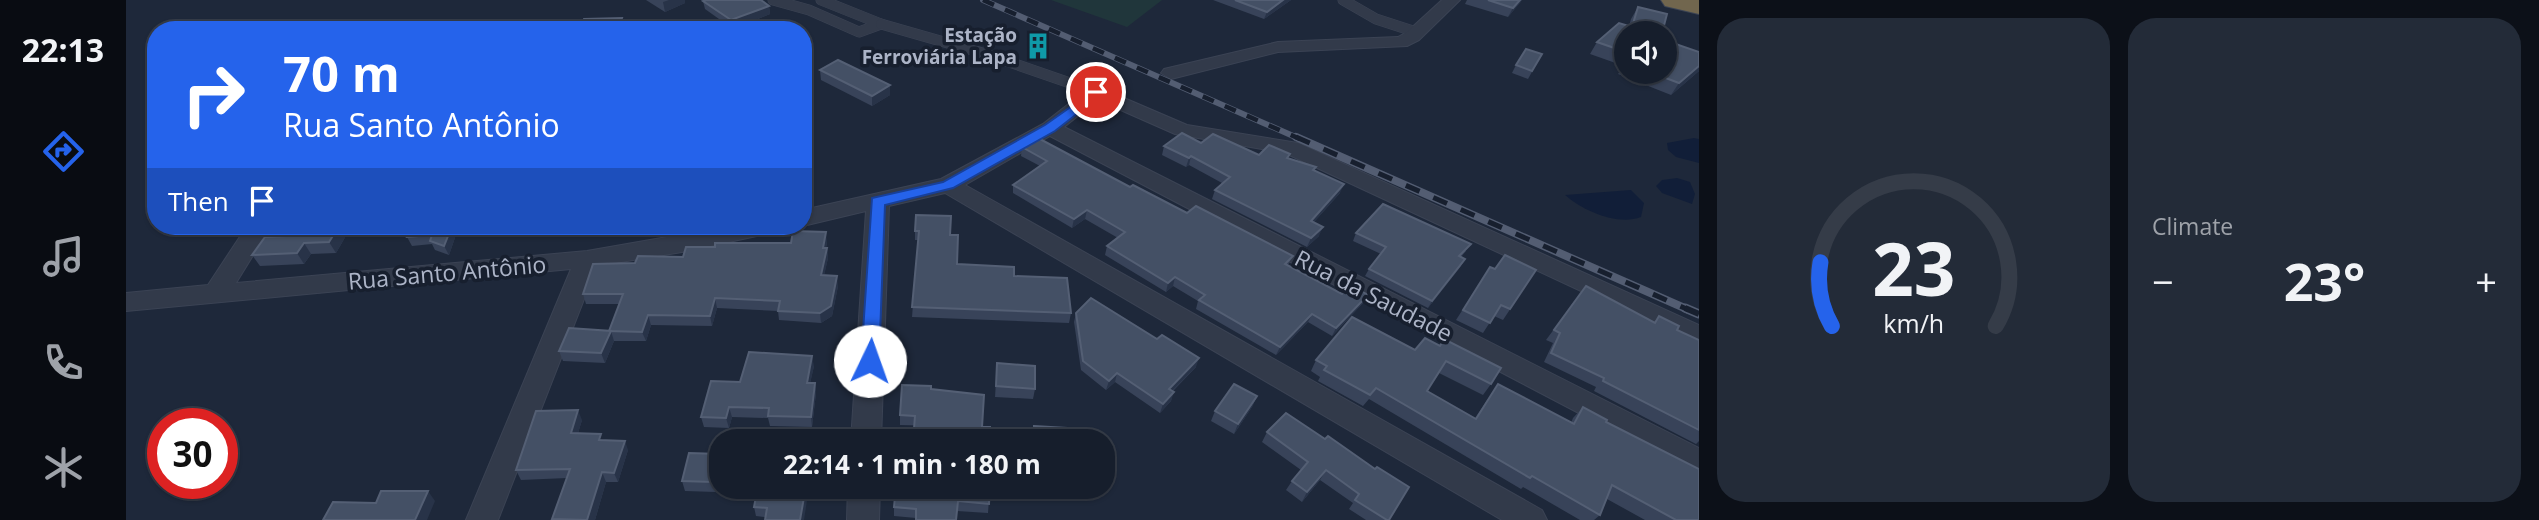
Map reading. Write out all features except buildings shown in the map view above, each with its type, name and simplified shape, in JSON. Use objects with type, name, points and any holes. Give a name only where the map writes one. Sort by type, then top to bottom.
[{"type":"highway","points":[[1674,0],[1699,6]]},
{"type":"street","points":[[1171,73],[1278,47],[1401,42],[1452,0]]},
{"type":"street","points":[[812,216],[948,185],[1050,128],[1096,92],[1182,130],[1290,148],[1699,336]]},
{"type":"street","name":"Rua da Saudade","points":[[1050,128],[1699,463]]},
{"type":"street","points":[[948,185],[1531,520]]},
{"type":"street","points":[[867,429],[877,202]]},
{"type":"street","points":[[215,295],[253,235]]},
{"type":"street","name":"Rua Santo Antônio","points":[[126,302],[587,259],[681,235]]},
{"type":"street","points":[[482,520],[587,259]]},
{"type":"street","points":[[863,520],[864,499]]},
{"type":"lane","points":[[773,0],[809,10],[859,32],[881,24]]},
{"type":"lane","points":[[821,0],[881,24],[986,54],[1096,92]]},
{"type":"lane","points":[[1343,0],[1376,19],[1416,32]]},
{"type":"green space","points":[[1051,0],[1162,0],[1127,27]]},
{"type":"water","points":[[1699,139],[1699,163],[1676,157],[1668,150],[1667,143]]},
{"type":"water","points":[[1677,178],[1690,182],[1695,194],[1692,204],[1662,193],[1656,186],[1662,180]]},
{"type":"water","points":[[1631,190],[1644,203],[1641,217],[1622,220],[1591,211],[1565,195]]},
{"type":"railway","points":[[983,0],[1300,139]]},
{"type":"railway","points":[[1296,137],[1689,310]]},
{"type":"railway","points":[[1685,308],[1699,314]]},
{"type":"place","name":"Estação Ferroviária Lapa","points":[[1038,46]]},
{"type":"route","points":[[870,361],[877,202],[948,185],[1050,128],[1096,92]]}]
